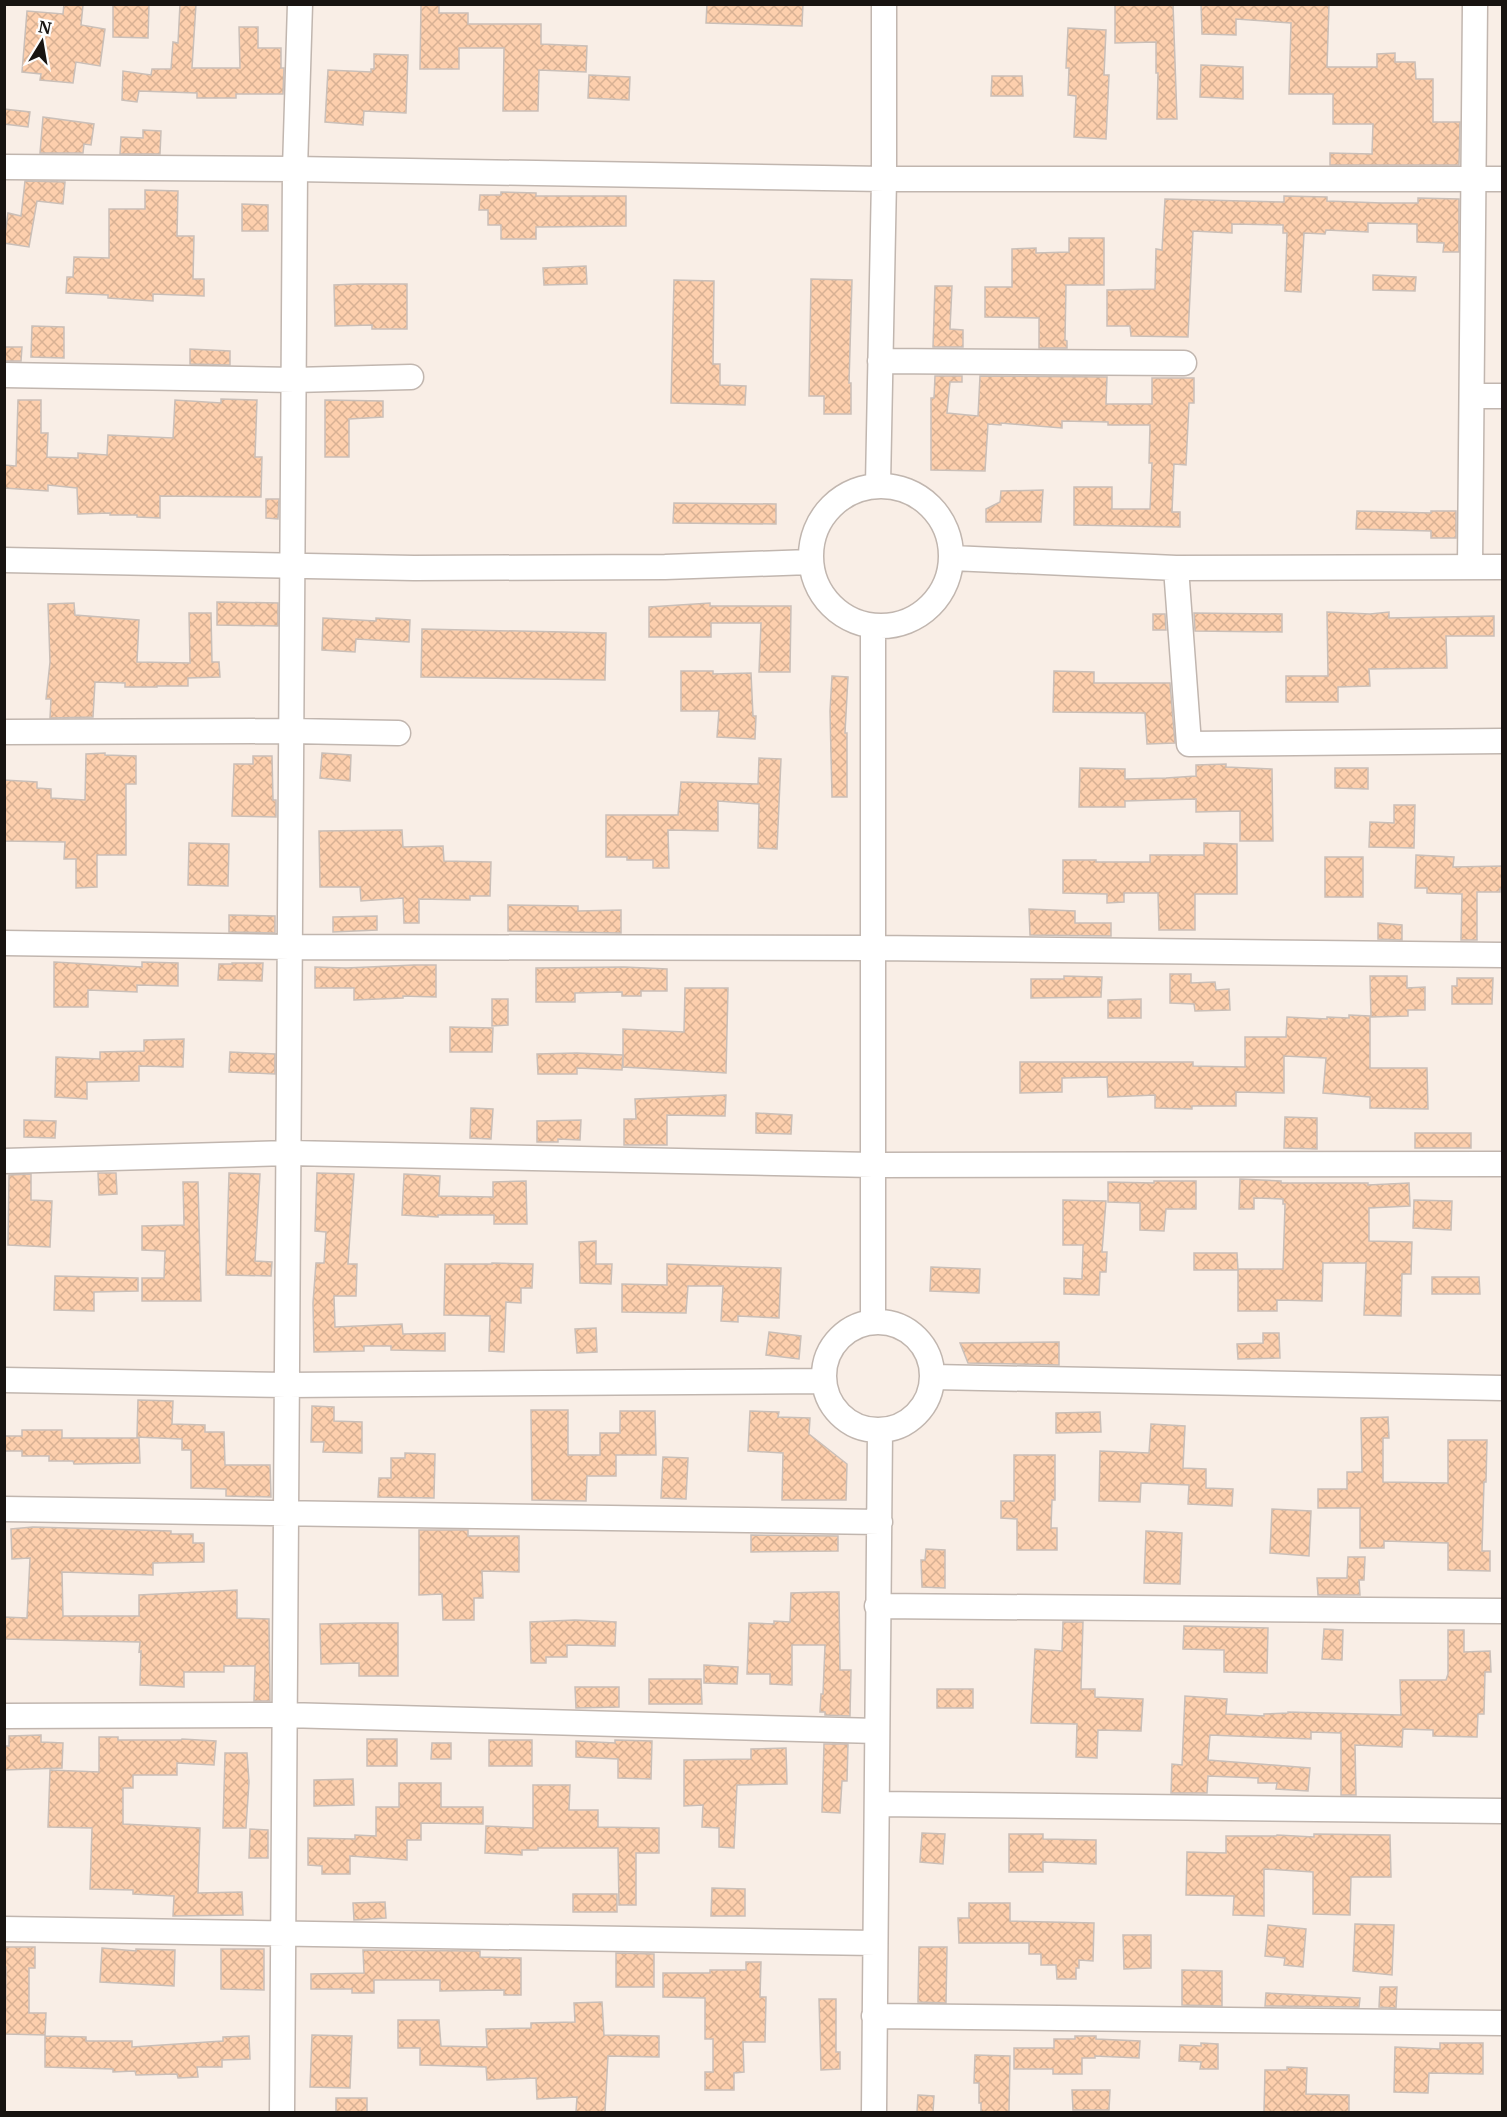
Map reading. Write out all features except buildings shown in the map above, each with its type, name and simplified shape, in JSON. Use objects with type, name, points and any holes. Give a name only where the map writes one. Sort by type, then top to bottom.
[{"type":"street","points":[[282,2112],[295,169],[300,4]]},
{"type":"street","points":[[878,485],[884,179],[884,4]]},
{"type":"street","points":[[1470,566],[1475,4]]},
{"type":"street","points":[[4,167],[295,169],[884,179],[1503,179]]},
{"type":"street","points":[[880,361],[1184,363]]},
{"type":"street","points":[[4,375],[294,380],[411,377]]},
{"type":"street","points":[[1472,396],[1503,396]]},
{"type":"street","points":[[878,485],[900,488],[927,502],[949,535],[952,558],[946,585],[927,610],[898,625],[873,627],[850,620],[832,608],[816,585],[810,562],[813,534],[826,510],[846,494],[859,488],[878,485]]},
{"type":"street","points":[[952,558],[1176,568],[1503,567]]},
{"type":"street","points":[[4,560],[414,568],[603,567],[810,562]]},
{"type":"street","points":[[1176,568],[1189,744],[1503,741]]},
{"type":"street","points":[[873,627],[873,1322]]},
{"type":"street","points":[[4,732],[398,733]]},
{"type":"street","points":[[4,944],[873,948],[1503,955]]},
{"type":"street","points":[[4,1161],[289,1153],[873,1165],[1503,1164]]},
{"type":"street","points":[[873,1322],[899,1326],[915,1337],[927,1352],[933,1377],[925,1404],[917,1414],[906,1423],[880,1430],[866,1429],[842,1416],[833,1406],[824,1381],[828,1357],[841,1337],[850,1330],[873,1322]]},
{"type":"street","points":[[933,1377],[1503,1388]]},
{"type":"street","points":[[4,1380],[287,1385],[824,1381]]},
{"type":"street","points":[[874,2112],[880,1430]]},
{"type":"street","points":[[4,1509],[880,1522]]},
{"type":"street","points":[[877,1606],[1503,1611]]},
{"type":"street","points":[[4,1716],[285,1715],[878,1731]]},
{"type":"street","points":[[877,1804],[1503,1811]]},
{"type":"street","points":[[4,1929],[875,1943]]},
{"type":"street","points":[[874,2016],[1503,2023]]}]
